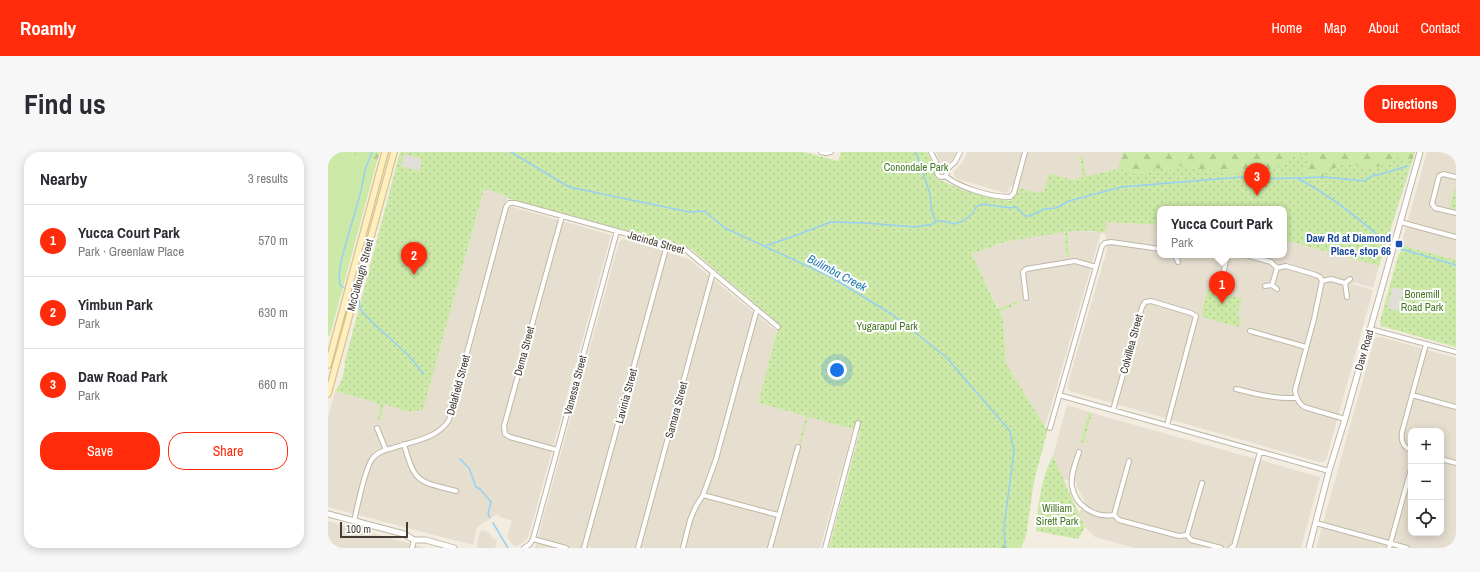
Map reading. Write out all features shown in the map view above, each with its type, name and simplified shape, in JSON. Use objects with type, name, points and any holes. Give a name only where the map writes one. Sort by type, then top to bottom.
[{"type":"main road","name":"McCullough Street","points":[[328,365],[385,153]]},
{"type":"main road","name":"McCullough Street","points":[[328,394],[393,154]]},
{"type":"street","points":[[821,152],[831,152]]},
{"type":"street","points":[[931,152],[939,168],[937,172],[938,176],[945,176],[958,185],[969,189],[1010,197],[1014,193],[1026,152]]},
{"type":"street","points":[[945,176],[947,172],[946,170],[955,162],[960,152]]},
{"type":"street","name":"Daw Road","points":[[1308,548],[1420,152]]},
{"type":"street","points":[[939,168],[943,167],[946,170]]},
{"type":"street","points":[[1456,177],[1443,174],[1439,176],[1432,204],[1435,208],[1456,213]]},
{"type":"street","name":"Jacinda Street","points":[[509,203],[515,203],[684,249],[778,327]]},
{"type":"street","name":"Delafield Street","points":[[354,521],[368,468],[373,458],[380,452],[433,436],[445,427],[449,420],[506,207],[509,203]]},
{"type":"street","name":"Dema Street","points":[[557,450],[510,438],[505,434],[504,426],[562,216]]},
{"type":"street","points":[[1400,222],[1456,237]]},
{"type":"street","name":"Vanessa Street","points":[[533,539],[617,231]]},
{"type":"street","points":[[1050,428],[1102,246],[1105,243],[1118,243],[1157,249]]},
{"type":"street","name":"Lavinia Street","points":[[584,548],[667,245]]},
{"type":"street","points":[[1176,258],[1178,262]]},
{"type":"street","points":[[1222,280],[1228,258]]},
{"type":"street","points":[[1257,258],[1271,262],[1277,268]]},
{"type":"street","points":[[1026,298],[1023,272],[1026,269],[1075,261],[1096,267]]},
{"type":"street","points":[[1277,268],[1286,266],[1316,275],[1320,277],[1322,281],[1314,319],[1296,382],[1296,398],[1304,407],[1345,419]]},
{"type":"street","points":[[1272,285],[1277,268]]},
{"type":"street","name":"Samara Street","points":[[638,548],[713,272]]},
{"type":"street","points":[[1322,281],[1331,279],[1345,283]]},
{"type":"street","points":[[1345,283],[1350,279]]},
{"type":"street","points":[[1345,283],[1347,297]]},
{"type":"street","points":[[1265,286],[1272,285],[1277,289]]},
{"type":"street","name":"Colvillea Street","points":[[1113,410],[1145,302],[1151,301],[1191,312],[1196,316],[1167,425]]},
{"type":"street","points":[[683,548],[690,520],[703,495],[716,459],[757,309]]},
{"type":"street","points":[[1370,329],[1456,352]]},
{"type":"street","points":[[1250,331],[1306,347]]},
{"type":"street","points":[[1408,448],[1401,440],[1402,432],[1426,344]]},
{"type":"street","points":[[1236,389],[1270,398],[1296,398]]},
{"type":"street","points":[[1059,395],[1329,471]]},
{"type":"street","points":[[1412,395],[1456,407]]},
{"type":"street","points":[[825,548],[858,423]]},
{"type":"street","points":[[377,428],[386,450]]},
{"type":"street","points":[[404,444],[410,467],[420,480],[427,484],[456,491]]},
{"type":"street","points":[[770,548],[798,447]]},
{"type":"street","points":[[1079,452],[1072,476],[1072,486],[1076,498],[1083,507],[1092,512],[1106,516],[1114,515]]},
{"type":"street","points":[[1231,548],[1234,546],[1260,452]]},
{"type":"street","points":[[1444,459],[1456,463]]},
{"type":"street","points":[[1114,515],[1129,460]]},
{"type":"street","points":[[1389,546],[1408,480]]},
{"type":"street","points":[[1187,535],[1202,483]]},
{"type":"street","points":[[703,495],[778,515]]},
{"type":"street","points":[[328,514],[404,534],[414,540],[426,540],[454,548]]},
{"type":"street","points":[[1114,515],[1119,520],[1126,522],[1179,536],[1187,535]]},
{"type":"street","points":[[1316,523],[1389,546],[1407,548]]},
{"type":"street","points":[[1187,535],[1191,540],[1221,548]]},
{"type":"street","points":[[524,548],[530,544],[533,539],[566,548]]},
{"type":"street","points":[[412,548],[414,540]]},
{"type":"shaded area","points":[[936,152],[956,152],[952,160],[948,163],[943,163],[940,161]]},
{"type":"shaded area","points":[[967,152],[1123,152],[1119,169],[1086,176],[1083,157],[1080,158],[1084,177],[1072,180],[1049,173],[1044,191],[1038,194],[1010,186],[1008,192],[1005,193],[958,179],[954,176],[953,172],[963,162]]},
{"type":"shaded area","points":[[1427,152],[1439,152],[1456,157],[1456,260],[1401,245]]},
{"type":"shaded area","points":[[404,154],[422,159],[419,171],[401,166]]},
{"type":"shaded area","points":[[484,189],[507,196],[505,205],[611,235],[528,538],[517,546],[513,545],[507,537],[512,521],[500,517],[497,514],[477,527],[473,545],[328,507],[328,418],[335,391],[377,403],[380,406],[377,421],[380,421],[384,404],[408,412],[423,410]]},
{"type":"shaded area","points":[[1107,222],[1157,225],[1157,258],[1287,258],[1287,241],[1379,266],[1373,288],[1353,282],[1352,284],[1373,290],[1326,460],[1319,462],[1070,391],[1068,389],[1068,383],[1107,250],[1105,233]],"holes":[[[1208,289],[1241,299],[1238,313]]]},
{"type":"shaded area","points":[[1065,231],[1066,256],[1069,257],[1068,231],[1101,232],[1045,427],[1006,363],[1003,319],[1000,312],[1018,303],[1017,301],[999,309],[972,254],[1004,242]]},
{"type":"shaded area","points":[[623,239],[689,259],[777,332],[758,403],[806,416],[801,443],[808,417],[853,429],[820,548],[535,548],[619,242]]},
{"type":"shaded area","points":[[1393,287],[1404,290],[1398,311],[1387,308]]},
{"type":"shaded area","points":[[1375,337],[1381,337],[1456,358],[1456,548],[1316,548]]},
{"type":"shaded area","points":[[1067,405],[1089,412],[1080,442],[1084,443],[1092,413],[1320,477],[1301,548],[1135,548],[1095,537],[1085,527],[1079,513],[1085,502],[1077,487],[1077,482],[1063,479],[1053,456]]},
{"type":"shaded area","points":[[328,521],[426,548],[328,548]]},
{"type":"shaded area","points":[[482,530],[490,533],[493,539],[497,540],[495,548],[476,547],[480,532]]},
{"type":"green space","points":[[328,152],[345,152],[377,161],[330,335],[328,336]]},
{"type":"green space","points":[[344,152],[380,152],[377,161]]},
{"type":"green space","name":"Yugarapul Park","points":[[400,152],[804,152],[838,161],[841,152],[927,152],[935,169],[937,179],[966,191],[1010,201],[1017,194],[1018,188],[1038,193],[1044,191],[1049,173],[1072,180],[1083,177],[1080,157],[1083,157],[1086,176],[1118,169],[1123,152],[1415,152],[1379,266],[1287,241],[1287,206],[1157,206],[1157,225],[1107,222],[1105,233],[1093,231],[1068,231],[1069,257],[1066,257],[1065,232],[1004,242],[972,254],[998,309],[1017,301],[1018,303],[1000,312],[1003,319],[1006,363],[1045,427],[1048,429],[1034,481],[1026,536],[1021,548],[829,548],[860,431],[808,417],[801,444],[799,443],[806,416],[758,403],[779,324],[691,249],[507,198],[507,196],[484,189],[423,410],[408,412],[384,404],[380,421],[377,421],[380,406],[377,403],[335,391],[340,385],[343,377],[345,361]]},
{"type":"green space","points":[[1123,152],[1415,152],[1412,162],[1402,157],[1394,158],[1382,166],[1367,168],[1349,163],[1326,171],[1320,181],[1306,176],[1304,169],[1308,161],[1307,153],[1294,156],[1278,166],[1260,173],[1245,172],[1227,175],[1211,170],[1197,170],[1193,167],[1177,165],[1169,171],[1157,168],[1146,174],[1135,174],[1119,169]]},
{"type":"green space","points":[[1456,186],[1456,207],[1454,210],[1449,209]]},
{"type":"green space","name":"Bonemill Road Park","points":[[1404,246],[1456,260],[1456,347],[1381,326],[1380,321],[1398,256]]},
{"type":"green space","points":[[1208,289],[1242,299],[1238,313],[1241,321],[1238,327],[1203,317],[1202,310]]},
{"type":"green space","points":[[1089,412],[1092,413],[1084,443],[1080,442]]},
{"type":"green space","name":"William Sirett Park","points":[[1053,456],[1085,527],[1078,539],[1036,531],[1039,502],[1043,483]]},
{"type":"green space","points":[[1026,536],[1021,548],[998,548],[998,547]]},
{"type":"waterway","points":[[347,290],[340,285],[339,276],[341,261],[361,191],[365,170],[372,152]]},
{"type":"waterway","name":"Bulimba Creek","points":[[511,152],[569,187],[689,212],[704,211],[725,228],[831,277],[893,315],[946,357],[1010,431],[1014,451],[1004,527],[1005,548]]},
{"type":"waterway","points":[[916,152],[930,194],[933,215],[936,222]]},
{"type":"waterway","points":[[765,246],[831,222],[915,227],[933,224],[937,221],[955,224],[963,221],[972,214],[976,207],[982,204],[1011,208],[1016,207],[1025,216],[1030,216],[1044,209],[1056,208],[1069,201],[1121,187],[1242,177],[1262,179],[1324,177],[1364,181],[1372,176],[1408,166]]},
{"type":"waterway","points":[[1297,178],[1341,205],[1381,238]]},
{"type":"waterway","points":[[1401,249],[1456,265]]},
{"type":"waterway","points":[[356,298],[359,299],[360,309],[408,355],[424,374]]},
{"type":"waterway","points":[[460,459],[469,468],[476,487],[480,489],[491,502],[488,513],[490,518]]},
{"type":"waterway","points":[[493,523],[508,548]]},
{"type":"place","name":"Daw Road Park","points":[[1257,196]]},
{"type":"place","name":"Daw Rd at Diamond Place, stop 66","points":[[1399,244]]},
{"type":"place","name":"Yimbun Park","points":[[414,275]]},
{"type":"place","name":"Yucca Court Park","points":[[1222,304]]},
{"type":"park label","name":"Conondale Park","points":[[916,167]]}]
